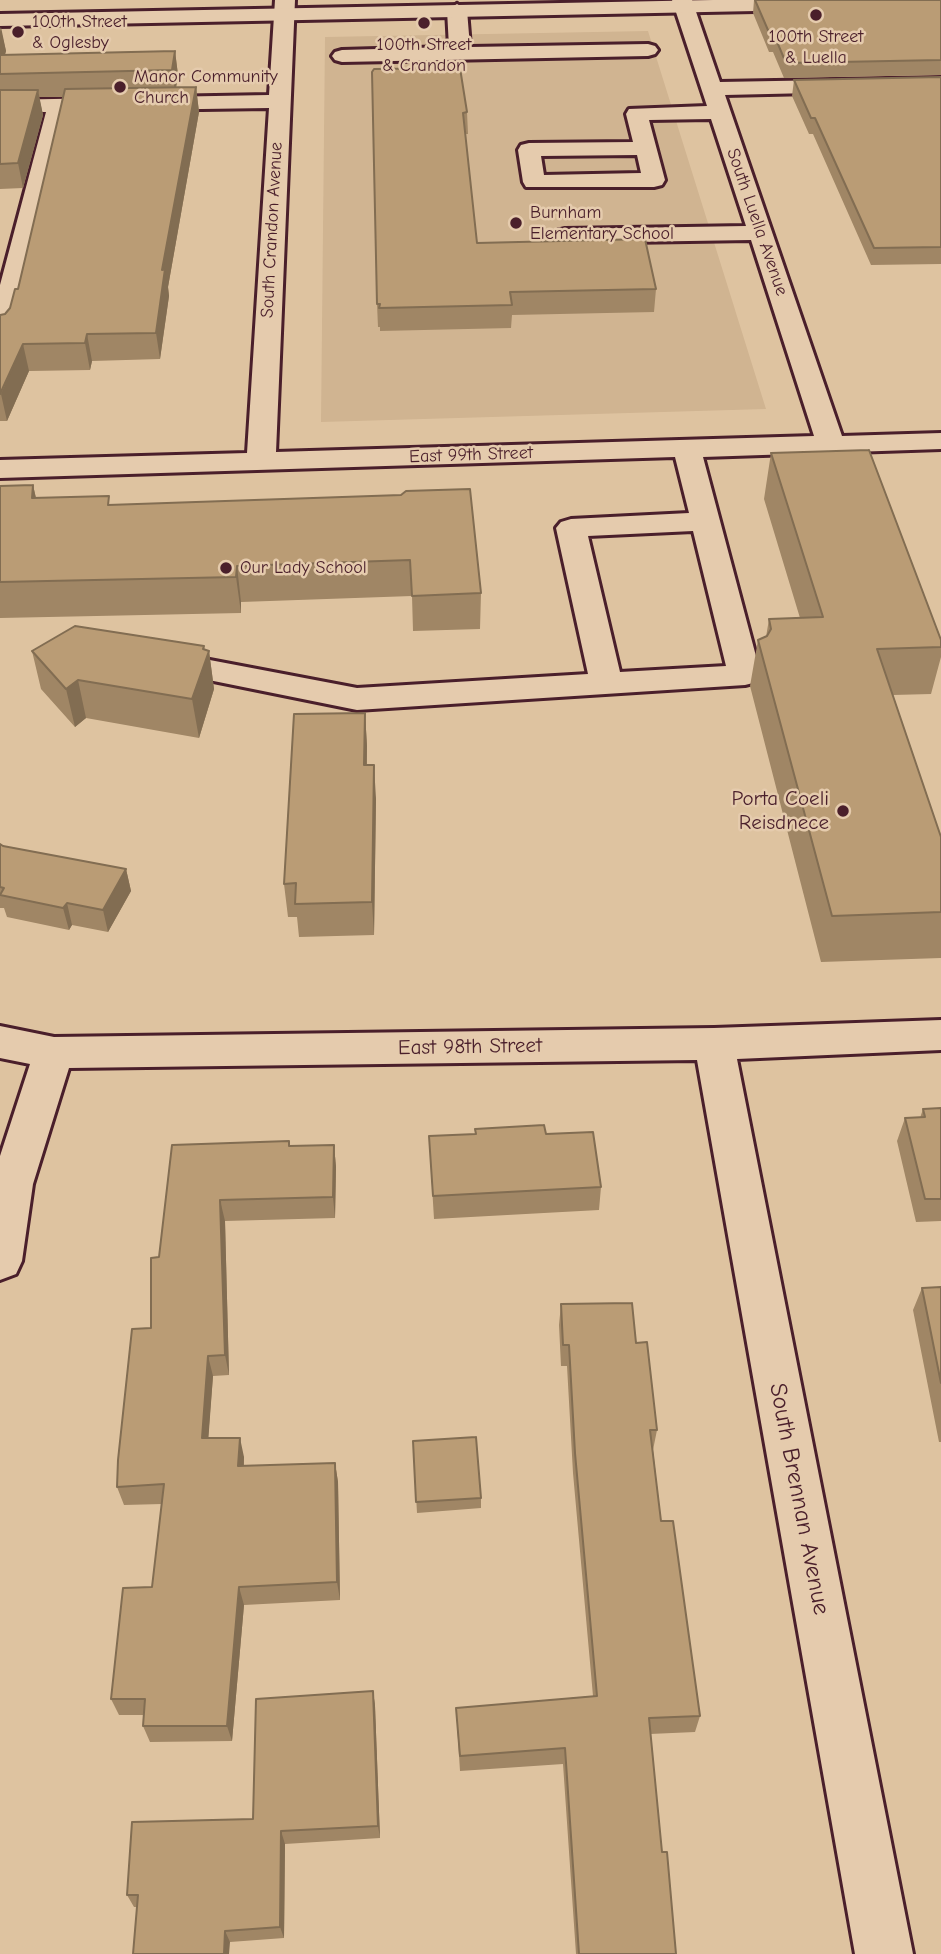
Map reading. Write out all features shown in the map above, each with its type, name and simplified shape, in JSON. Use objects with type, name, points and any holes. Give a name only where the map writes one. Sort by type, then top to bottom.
[{"type":"street","points":[[0,20],[284,7],[457,10],[683,3],[821,3]]},
{"type":"street","name":"South Luella Avenue","points":[[683,3],[831,444]]},
{"type":"street","name":"South Crandon Avenue","points":[[261,461],[284,7]]},
{"type":"street","points":[[457,10],[460,53]]},
{"type":"street","points":[[342,56],[648,50]]},
{"type":"street","points":[[646,148],[529,150],[534,182],[654,180],[646,148],[637,114],[716,100],[934,91]]},
{"type":"street","points":[[0,106],[278,101]]},
{"type":"street","points":[[0,334],[58,105]]},
{"type":"street","points":[[565,236],[760,233]]},
{"type":"street","name":"East 99th Street","points":[[0,469],[941,441]]},
{"type":"street","points":[[155,651],[184,666],[357,699],[746,675],[687,448]]},
{"type":"street","points":[[606,684],[570,528],[706,521]]},
{"type":"street","name":"East 98th Street","points":[[0,1042],[54,1053],[714,1044],[941,1035]]},
{"type":"street","name":"South Brennan Avenue","points":[[714,1044],[884,1954]]},
{"type":"street","points":[[0,1261],[12,1184],[54,1053]]},
{"type":"shaded area","name":"Burnham Elementary School","points":[[648,31],[766,409],[321,422],[325,37]]},
{"type":"building","points":[[755,0],[941,0],[941,60],[786,63]]},
{"type":"building","points":[[175,51],[172,70],[0,74],[0,55]]},
{"type":"building","points":[[460,68],[467,112],[463,113],[477,243],[645,239],[656,289],[510,292],[512,305],[379,308],[372,72],[374,69]]},
{"type":"building","points":[[941,77],[941,247],[874,248],[815,118],[811,118],[794,80]]},
{"type":"building","points":[[196,87],[162,270],[165,269],[156,333],[87,334],[85,343],[23,344],[0,394],[0,315],[10,308],[15,289],[18,289],[65,89]]},
{"type":"building","points":[[0,90],[38,90],[18,163],[0,164]]},
{"type":"building","name":"Porta Coeli Reisdnece","points":[[869,450],[941,640],[941,647],[877,649],[941,837],[941,912],[832,916],[758,640],[767,636],[771,629],[769,619],[823,617],[771,453]]},
{"type":"building","points":[[33,485],[32,498],[109,496],[108,505],[401,495],[406,491],[470,489],[481,593],[412,596],[410,560],[237,566],[236,577],[0,582],[0,486]]},
{"type":"building","points":[[75,626],[204,646],[203,649],[209,651],[192,699],[78,680],[66,689],[32,651]]},
{"type":"building","points":[[365,713],[364,765],[374,765],[372,902],[295,904],[296,883],[284,884],[294,714]]},
{"type":"building","points":[[0,844],[126,869],[103,910],[67,903],[63,908],[0,895],[4,888],[0,887]]},
{"type":"building","points":[[941,1108],[941,1199],[925,1199],[905,1118],[925,1117],[923,1109]]},
{"type":"building","points":[[544,1125],[546,1134],[593,1132],[601,1187],[433,1196],[429,1136],[476,1134],[475,1129]]},
{"type":"building","points":[[289,1141],[289,1146],[334,1145],[333,1197],[220,1200],[225,1355],[208,1356],[202,1438],[240,1438],[238,1466],[335,1463],[337,1582],[239,1587],[227,1726],[143,1726],[145,1699],[111,1699],[123,1588],[152,1587],[164,1484],[117,1487],[118,1460],[132,1329],[151,1328],[151,1258],[159,1257],[172,1145]]},
{"type":"building","points":[[941,1287],[941,1383],[922,1288]]},
{"type":"building","points":[[632,1303],[636,1343],[647,1342],[657,1430],[650,1430],[661,1521],[673,1521],[700,1716],[649,1718],[662,1852],[667,1852],[676,1954],[579,1954],[565,1748],[460,1756],[456,1708],[597,1696],[575,1453],[569,1345],[563,1345],[561,1304]]},
{"type":"building","points":[[476,1437],[481,1498],[416,1502],[413,1441]]},
{"type":"building","points":[[373,1691],[378,1826],[281,1831],[280,1927],[225,1931],[224,1954],[133,1954],[138,1895],[127,1895],[132,1822],[253,1819],[256,1699]]},
{"type":"place","name":"100th Street & Luella","points":[[816,15]]},
{"type":"place","name":"100th Street & Crandon","points":[[424,23]]},
{"type":"place","name":"100th Street & Oglesby","points":[[18,32]]},
{"type":"place","name":"Manor Community Church","points":[[120,87]]},
{"type":"place","name":"Burnham Elementary School","points":[[516,223]]},
{"type":"place","name":"Our Lady School","points":[[226,568]]},
{"type":"place","name":"Porta Coeli Reisdnece","points":[[843,811]]}]
